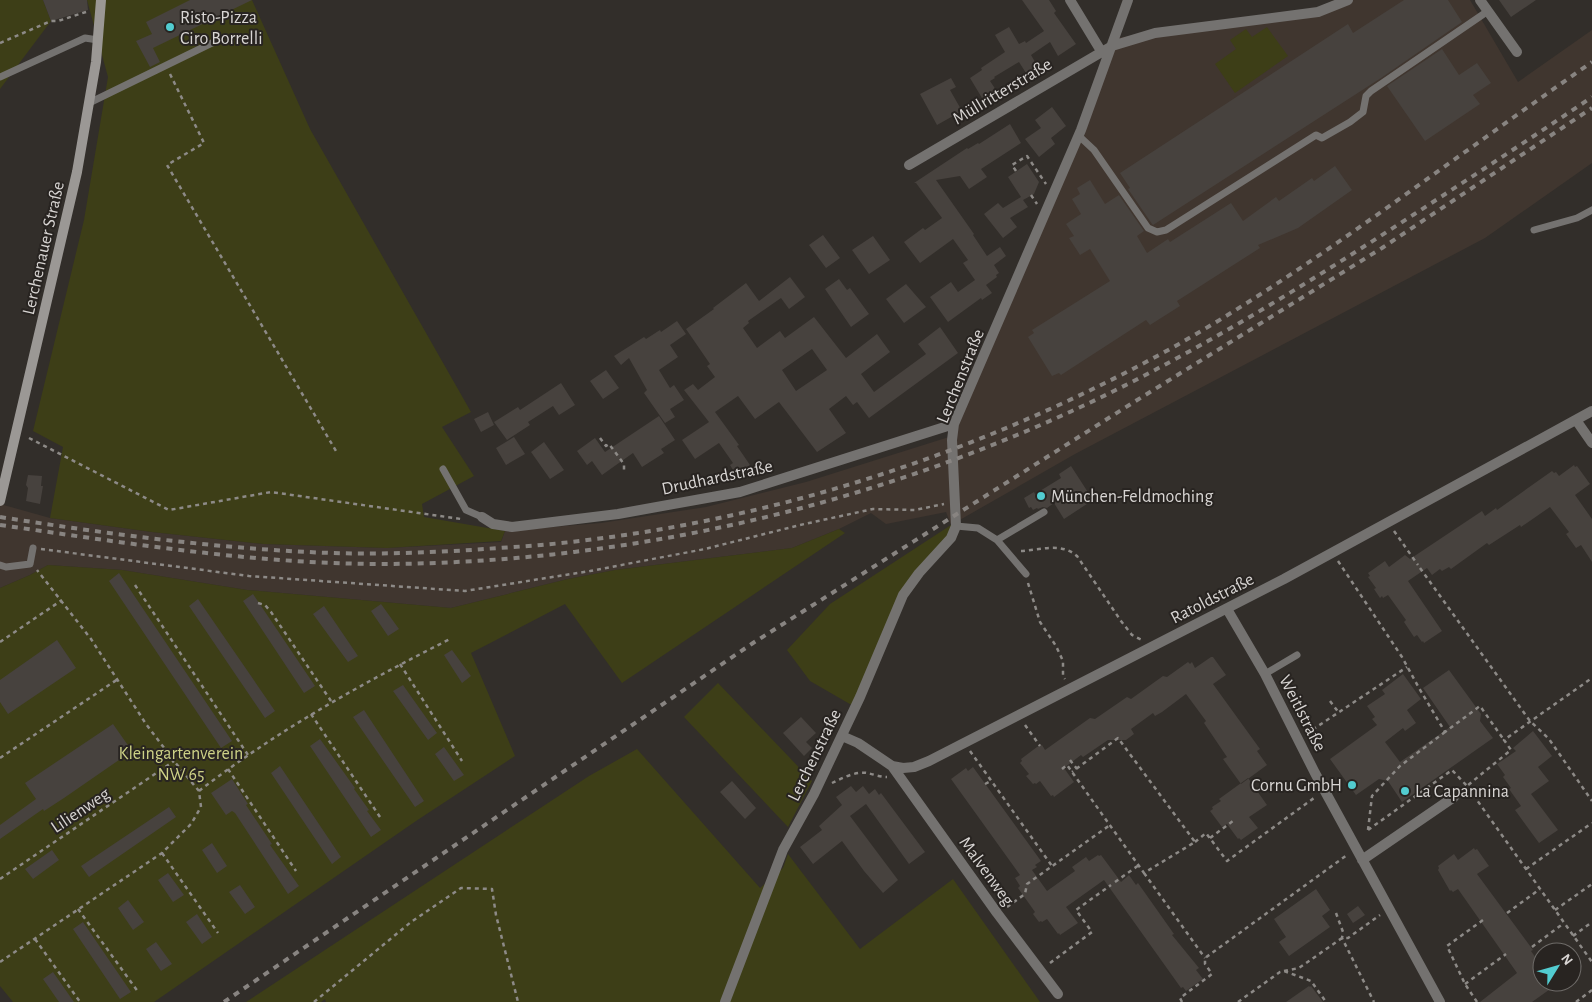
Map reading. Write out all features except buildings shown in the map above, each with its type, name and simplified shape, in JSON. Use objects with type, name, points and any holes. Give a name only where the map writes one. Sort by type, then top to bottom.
[{"type":"main road","name":"Lerchenauer Straße","points":[[0,501],[77,172],[98,40],[101,0]]},
{"type":"street","points":[[1070,0],[1101,51]]},
{"type":"street","name":"Lerchenstraße","points":[[725,1002],[783,850],[814,794],[842,736],[903,595],[919,573],[951,538],[956,526],[952,440],[954,424],[1079,136],[1128,0]]},
{"type":"street","name":"Müllritterstraße","points":[[909,165],[1112,46],[1155,33],[1318,12],[1348,0]]},
{"type":"street","points":[[1480,0],[1517,52]]},
{"type":"street","name":"Ratoldstraße","points":[[892,766],[914,767],[930,761],[1018,717],[1227,609],[1592,411]]},
{"type":"street","points":[[1576,420],[1592,443]]},
{"type":"street","name":"Drudhardstraße","points":[[482,517],[493,524],[512,527],[618,514],[740,492],[954,424]]},
{"type":"street","name":"Weitlstraße","points":[[1227,609],[1265,674],[1356,849],[1440,1002]]},
{"type":"street","points":[[842,736],[858,743],[892,766]]},
{"type":"street","name":"Malvenweg","points":[[892,766],[997,914],[1058,994]]},
{"type":"street","points":[[1362,860],[1454,797]]},
{"type":"lane","points":[[1079,136],[1094,150],[1148,228],[1157,232],[1166,230],[1316,136],[1322,138],[1350,122],[1363,112],[1366,96],[1371,91],[1488,11]]},
{"type":"lane","points":[[0,77],[85,38],[98,40]]},
{"type":"lane","points":[[89,102],[216,41]]},
{"type":"lane","points":[[1534,230],[1577,218],[1592,210]]},
{"type":"lane","points":[[443,469],[466,510],[482,517]]},
{"type":"lane","points":[[997,540],[1044,512]]},
{"type":"lane","points":[[956,526],[978,528],[997,540],[1026,574]]},
{"type":"lane","points":[[0,565],[6,567],[30,564],[33,548]]},
{"type":"lane","points":[[1265,674],[1297,655]]},
{"type":"path","points":[[0,44],[51,21],[58,21],[88,10],[100,14]]},
{"type":"path","points":[[166,66],[204,143],[167,165],[336,450]]},
{"type":"path","points":[[1016,171],[1012,165],[1026,156],[1053,196]]},
{"type":"path","points":[[1035,178],[1039,175]]},
{"type":"path","points":[[29,438],[169,510],[271,492],[461,519],[482,517]]},
{"type":"path","points":[[600,438],[606,446],[609,444],[624,464],[624,472]]},
{"type":"path","points":[[33,548],[249,576],[465,591],[561,576],[705,549],[873,509],[915,510],[946,504],[955,500]]},
{"type":"path","points":[[1388,522],[1530,721],[1549,739],[1592,801]]},
{"type":"path","points":[[1010,556],[1016,552],[1047,548],[1060,547],[1070,550],[1077,556],[1120,621],[1132,635],[1140,638],[1149,649]]},
{"type":"path","points":[[1332,552],[1407,667],[1446,732]]},
{"type":"path","points":[[0,962],[162,852],[190,824],[200,807],[199,791],[146,724],[91,638],[62,600],[30,564]]},
{"type":"path","points":[[1026,574],[1040,622],[1056,646],[1063,661],[1063,676],[1070,690]]},
{"type":"path","points":[[135,585],[248,755]]},
{"type":"path","points":[[0,642],[62,600]]},
{"type":"path","points":[[258,603],[265,604],[272,612],[331,701]]},
{"type":"path","points":[[199,791],[248,755],[331,701],[450,639]]},
{"type":"path","points":[[400,664],[462,761]]},
{"type":"path","points":[[1298,739],[1407,667]]},
{"type":"path","points":[[1504,740],[1592,678]]},
{"type":"path","points":[[0,758],[118,679]]},
{"type":"path","points":[[1330,701],[1339,713]]},
{"type":"path","points":[[1454,797],[1467,786],[1511,750],[1480,706],[1400,766],[1372,796],[1368,830],[1452,770],[1467,786],[1592,962]]},
{"type":"path","points":[[311,714],[380,817]]},
{"type":"path","points":[[1018,717],[1040,746]]},
{"type":"path","points":[[1072,772],[1118,738],[1195,842]]},
{"type":"path","points":[[1108,740],[1110,744]]},
{"type":"path","points":[[965,743],[1052,866]]},
{"type":"path","points":[[1091,751],[1094,756]]},
{"type":"path","points":[[1070,760],[1077,769]]},
{"type":"path","name":"Lilienweg","points":[[0,879],[174,761]]},
{"type":"path","points":[[1062,769],[1067,766],[1072,772],[1205,958],[1205,964],[1212,974],[1180,998],[1182,1002]]},
{"type":"path","points":[[228,769],[296,871]]},
{"type":"path","points":[[827,790],[832,782],[847,776],[867,773],[900,779]]},
{"type":"path","points":[[985,784],[991,780]]},
{"type":"path","points":[[1144,873],[1195,842],[1206,833],[1226,862],[1314,798]]},
{"type":"path","points":[[1006,812],[1011,808]]},
{"type":"path","points":[[1210,838],[1233,821]]},
{"type":"path","points":[[1526,869],[1592,823]]},
{"type":"path","points":[[997,914],[1025,894],[1027,884],[1110,825]]},
{"type":"path","points":[[1026,841],[1031,837]]},
{"type":"path","points":[[1205,958],[1356,849]]},
{"type":"path","points":[[162,852],[218,933]]},
{"type":"path","points":[[1115,882],[1139,865]]},
{"type":"path","points":[[1555,910],[1592,884]]},
{"type":"path","points":[[1040,971],[1092,932],[1076,910],[1111,885]]},
{"type":"path","points":[[314,1002],[411,922],[461,888],[492,888],[496,915],[518,1002]]},
{"type":"path","points":[[1507,913],[1540,889]]},
{"type":"path","points":[[78,909],[139,993]]},
{"type":"path","points":[[1238,1002],[1280,972],[1299,968],[1342,938],[1348,938],[1389,909]]},
{"type":"path","points":[[1336,913],[1343,932],[1342,938],[1374,1002]]},
{"type":"path","points":[[1477,1002],[1465,984],[1446,946],[1483,920]]},
{"type":"path","points":[[1573,936],[1592,922]]},
{"type":"path","points":[[1539,942],[1564,923]]},
{"type":"path","points":[[36,939],[80,1002]]},
{"type":"path","points":[[1465,984],[1506,954]]},
{"type":"path","points":[[1284,971],[1312,981],[1326,1002]]},
{"type":"path","points":[[1576,1002],[1592,990]]},
{"type":"shaded area","points":[[1335,0],[1470,0],[1518,82],[1592,30],[1592,163],[1485,238],[1075,454],[951,525],[946,512],[886,524],[871,513],[839,529],[792,548],[615,570],[568,579],[451,608],[247,590],[122,570],[48,565],[0,588],[0,504],[50,518],[152,532],[264,544],[387,548],[501,542],[505,531],[601,523],[706,507],[806,482],[949,437],[1116,38],[1321,7]]},
{"type":"green space","points":[[0,0],[43,0],[51,21],[0,89]]},
{"type":"green space","points":[[87,0],[252,0],[310,129],[471,412],[442,427],[474,476],[422,504],[424,517],[505,531],[501,541],[387,548],[264,544],[152,532],[50,518],[63,447],[33,431],[84,220],[108,77]]},
{"type":"green space","points":[[1267,27],[1288,56],[1235,93],[1215,64],[1236,49],[1230,40],[1246,29],[1252,37]]},
{"type":"green space","points":[[951,525],[955,534],[906,588],[855,707],[810,681],[787,650],[830,604]]},
{"type":"green space","name":"Kleingartenverein NW 65","points":[[839,529],[845,533],[622,683],[565,604],[471,653],[515,756],[416,821],[154,1002],[13,1002],[0,986],[0,588],[48,565],[122,570],[247,590],[451,608],[568,579],[615,570],[792,548]]},
{"type":"green space","points":[[718,683],[812,781],[788,827],[684,717]]},
{"type":"green space","points":[[637,749],[760,888],[783,868],[788,854],[860,949],[953,879],[1040,1002],[326,1002],[325,999],[321,1002],[246,1002],[589,776]]},
{"type":"railway","points":[[0,517],[115,534],[231,547],[329,553],[431,552],[532,546],[624,535],[707,520],[789,501],[870,478],[950,450],[1028,419],[1105,383],[1179,344],[1235,311],[1316,258],[1592,62]]},
{"type":"railway","points":[[0,525],[239,556],[335,563],[383,564],[474,561],[565,553],[655,540],[744,522],[832,500],[919,472],[1004,440],[1087,404],[1171,361],[1253,315],[1334,266],[1592,97]]},
{"type":"railway","points":[[224,1002],[753,643],[1382,248],[1592,108]]},
{"type":"place","name":"Risto-Pizza Ciro Borrelli","points":[[170,27]]},
{"type":"place","name":"München-Feldmoching","points":[[1041,496]]},
{"type":"place","name":"Cornu GmbH","points":[[1352,785]]},
{"type":"place","name":"La Capannina","points":[[1405,791]]}]
